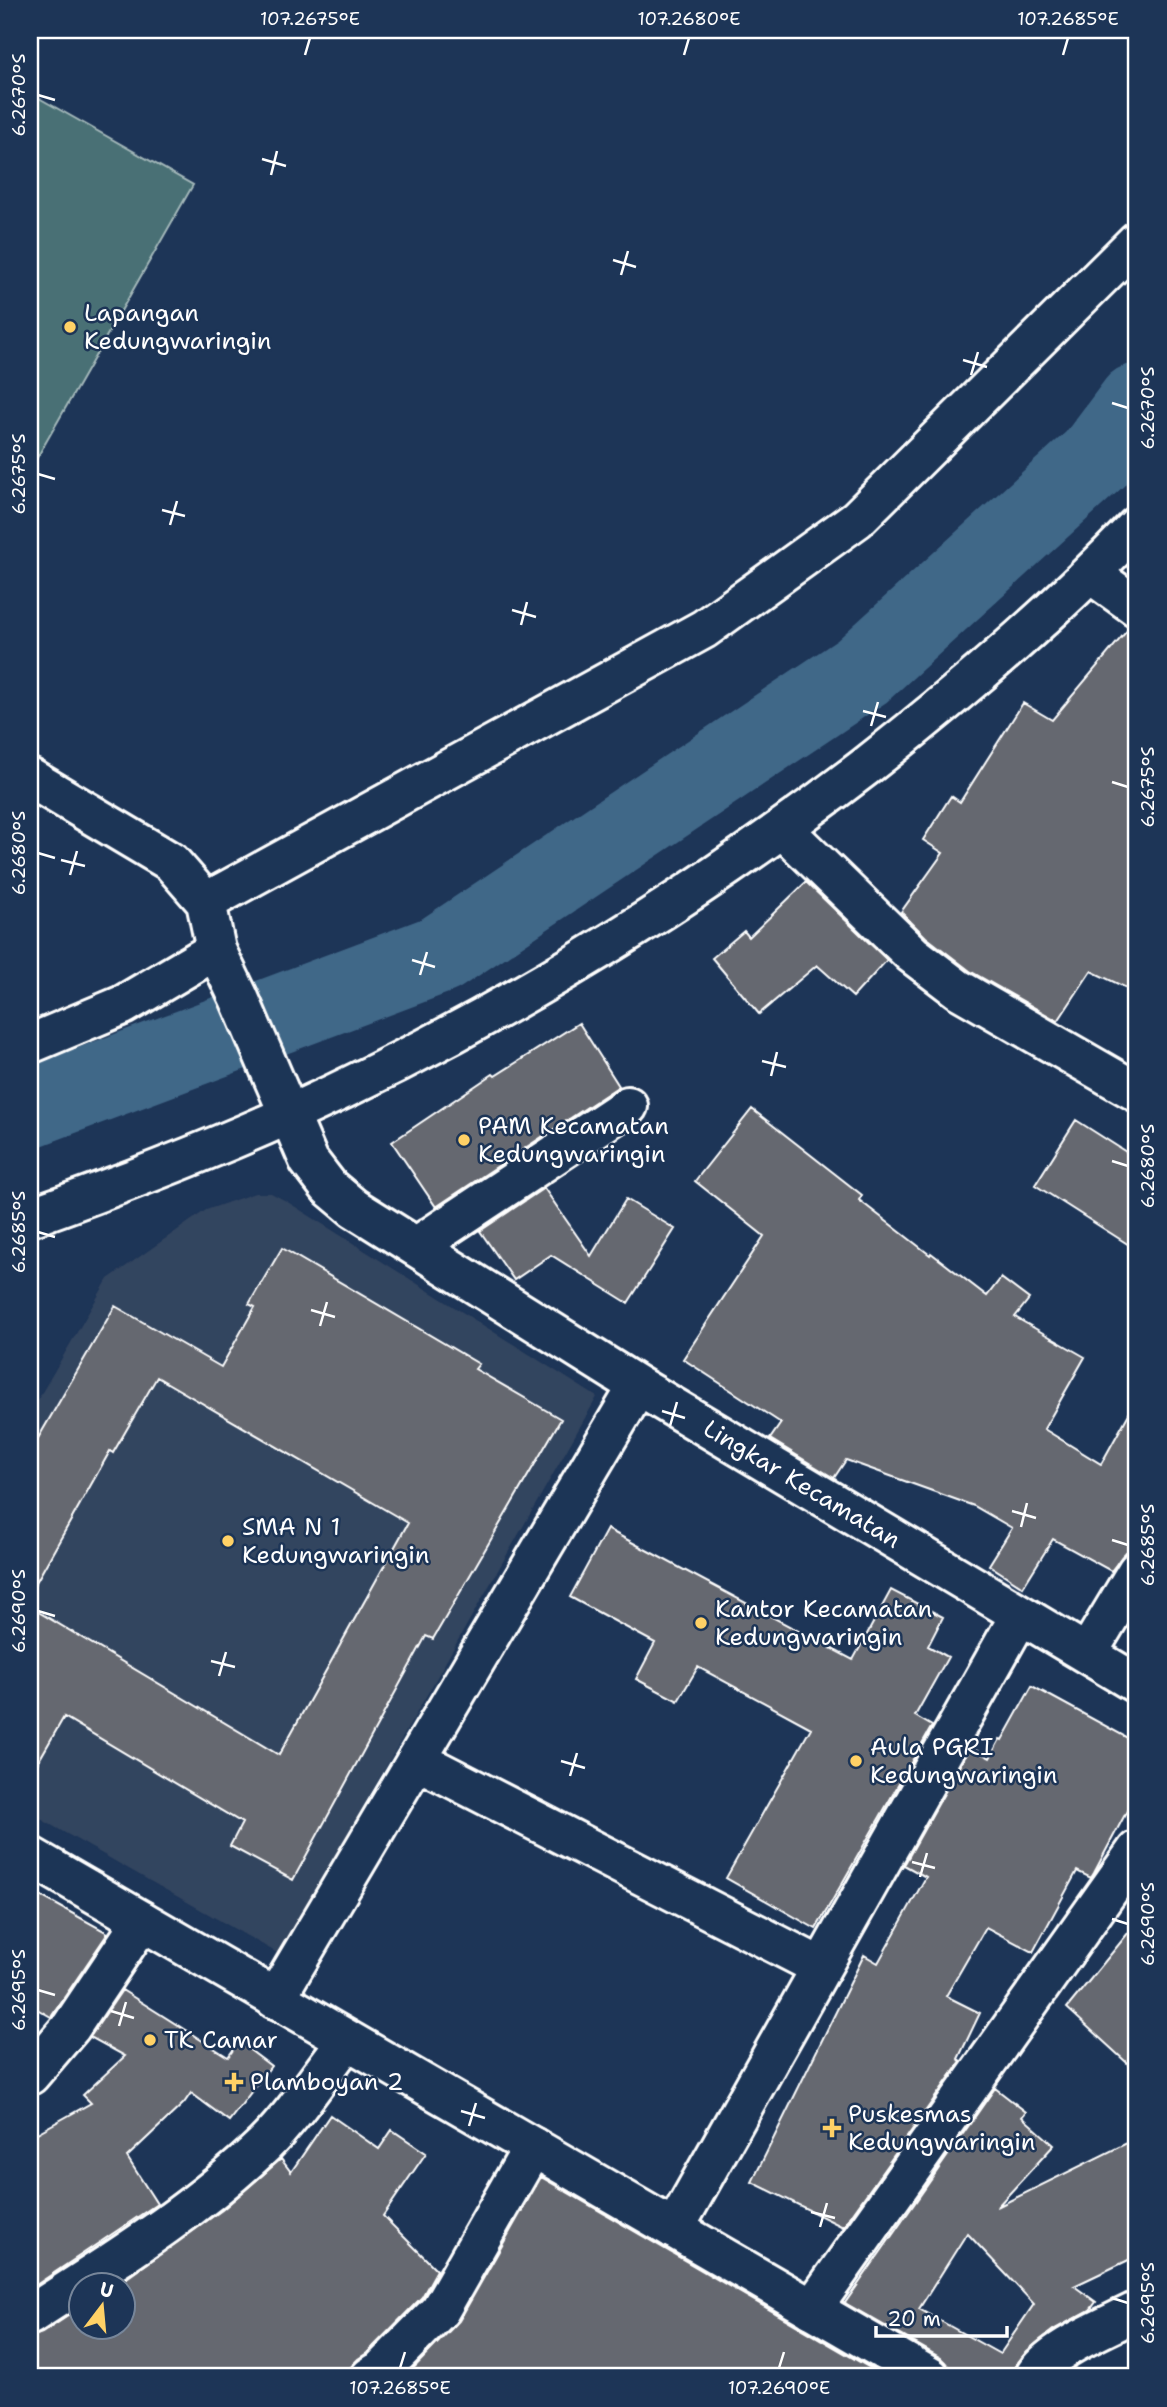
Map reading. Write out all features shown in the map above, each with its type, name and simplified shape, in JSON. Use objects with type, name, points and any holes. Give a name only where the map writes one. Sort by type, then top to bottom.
[{"type":"street","points":[[30,778],[171,862],[206,902],[715,621],[857,519],[1137,241]]},
{"type":"street","points":[[30,1217],[110,1189],[288,1116],[442,1040],[624,936],[783,829],[940,709],[1091,574],[1137,526]]},
{"type":"street","points":[[1091,574],[1137,607]]},
{"type":"street","points":[[783,829],[912,954],[958,989],[1137,1092]]},
{"type":"street","name":"Lingkar Kecamatan","points":[[206,902],[216,950],[309,1161],[329,1187],[354,1208],[638,1386],[1137,1684]]},
{"type":"street","points":[[30,1044],[123,1005],[216,950]]},
{"type":"street","points":[[417,1246],[628,1107]]},
{"type":"street","points":[[275,1999],[638,1386]]},
{"type":"street","points":[[1087,1654],[1137,1571]]},
{"type":"street","points":[[674,2229],[1020,1615]]},
{"type":"street","points":[[416,1760],[821,1967]]},
{"type":"street","points":[[812,2309],[1137,1850]]},
{"type":"street","points":[[30,1856],[930,2377]]},
{"type":"street","points":[[30,2074],[71,2027],[142,1921]]},
{"type":"street","points":[[30,2315],[133,2248],[222,2184],[266,2143],[347,2040]]},
{"type":"street","points":[[370,2377],[381,2370],[440,2310],[533,2147]]},
{"type":"street","points":[[1034,2377],[1040,2366],[1052,2355],[1137,2311]]},
{"type":"shaded area","name":"SMA N 1 Kedungwaringin","points":[[255,1193],[271,1193],[597,1397],[279,1954],[30,1813],[30,1727],[51,1740],[64,1717],[248,1737],[30,1607],[30,1593],[88,1489],[30,1456],[30,1413],[108,1279],[206,1210]],"holes":[[[114,1306],[177,1342],[112,1453],[50,1416]],[[491,1379],[560,1419],[433,1639],[364,1599]],[[343,1639],[406,1673],[293,1879],[230,1845]]]},
{"type":"green space","name":"Lapangan Kedungwaringin","points":[[30,93],[193,185],[30,470]]},
{"type":"building","points":[[1130,627],[1137,628],[1137,993],[1091,971],[1058,1021],[970,971],[926,937],[901,912],[943,853],[923,840],[951,796],[960,802],[1023,703],[1052,720]]},
{"type":"building","points":[[806,882],[887,960],[853,997],[817,965],[759,1014],[712,958],[744,931],[749,937]]},
{"type":"building","points":[[579,1023],[619,1086],[436,1207],[392,1142],[493,1074],[495,1076]]},
{"type":"building","points":[[752,1109],[862,1195],[859,1200],[987,1296],[1001,1278],[1029,1299],[1015,1317],[1085,1357],[1044,1429],[1101,1464],[1137,1399],[1137,1549],[1126,1552],[1111,1571],[1053,1539],[1023,1587],[989,1565],[1012,1528],[974,1506],[846,1460],[834,1478],[770,1439],[781,1423],[683,1359],[764,1236],[695,1181]]},
{"type":"building","points":[[1076,1120],[1137,1159],[1137,1250],[1035,1185]]},
{"type":"building","points":[[544,1188],[591,1256],[626,1199],[675,1229],[628,1303],[551,1255],[514,1280],[480,1231]]},
{"type":"building","points":[[282,1248],[479,1364],[475,1369],[561,1419],[433,1639],[426,1636],[293,1880],[230,1846],[242,1823],[64,1717],[30,1776],[30,1607],[279,1755],[408,1523],[157,1377],[113,1453],[110,1451],[30,1593],[30,1452],[115,1306],[221,1367],[255,1307],[249,1304]]},
{"type":"building","points":[[607,1529],[853,1660],[891,1590],[943,1617],[928,1646],[948,1657],[915,1716],[932,1726],[816,1929],[726,1878],[811,1728],[698,1667],[678,1701],[636,1679],[655,1643],[570,1597]]},
{"type":"building","points":[[1032,1686],[1137,1743],[1137,1792],[1091,1878],[1077,1871],[1033,1952],[986,1927],[946,1996],[980,2013],[958,2059],[961,2061],[843,2227],[752,2182],[864,1955],[878,1963],[926,1877],[904,1865],[970,1747],[990,1758]]},
{"type":"building","points":[[30,1890],[108,1933],[51,2017],[30,2005]]},
{"type":"building","points":[[1137,1922],[1137,2072],[1067,2008]]},
{"type":"building","points":[[122,1990],[228,2057],[239,2042],[271,2066],[229,2121],[191,2093],[184,2103],[127,2157],[157,2204],[30,2289],[30,2137],[91,2103],[83,2095],[125,2056],[90,2037]]},
{"type":"building","points":[[995,2088],[1026,2112],[1022,2117],[1054,2145],[997,2207],[1137,2138],[1137,2256],[1074,2286],[1096,2302],[1090,2310],[1053,2330],[1027,2351],[1016,2365],[1013,2377],[968,2377],[949,2367],[941,2358],[845,2303]],"holes":[[[967,2233],[1034,2304],[1000,2354],[919,2309]]]},
{"type":"building","points":[[330,2115],[379,2149],[392,2130],[426,2153],[383,2216],[437,2270],[422,2297],[358,2359],[350,2368],[348,2377],[37,2377],[30,2364],[30,2337],[42,2333],[66,2317],[66,2340],[136,2340],[136,2271],[222,2210],[281,2159],[291,2172]]},
{"type":"building","points":[[541,2177],[882,2375],[881,2377],[405,2377],[459,2321]]},
{"type":"waterway","points":[[30,1108],[440,954],[862,671],[1095,459],[1137,403]]},
{"type":"place","name":"Lapangan Kedungwaringin","points":[[70,327]]},
{"type":"place","name":"PAM Kecamatan Kedungwaringin","points":[[464,1140]]},
{"type":"place","name":"SMA N 1 Kedungwaringin","points":[[228,1541]]},
{"type":"place","name":"Kantor Kecamatan Kedungwaringin","points":[[701,1623]]},
{"type":"place","name":"Aula PGRI Kedungwaringin","points":[[856,1761]]},
{"type":"place","name":"TK Camar","points":[[150,2040]]},
{"type":"place","name":"Plamboyan 2","points":[[234,2082]]},
{"type":"place","name":"Puskesmas Kedungwaringin","points":[[832,2128]]}]
